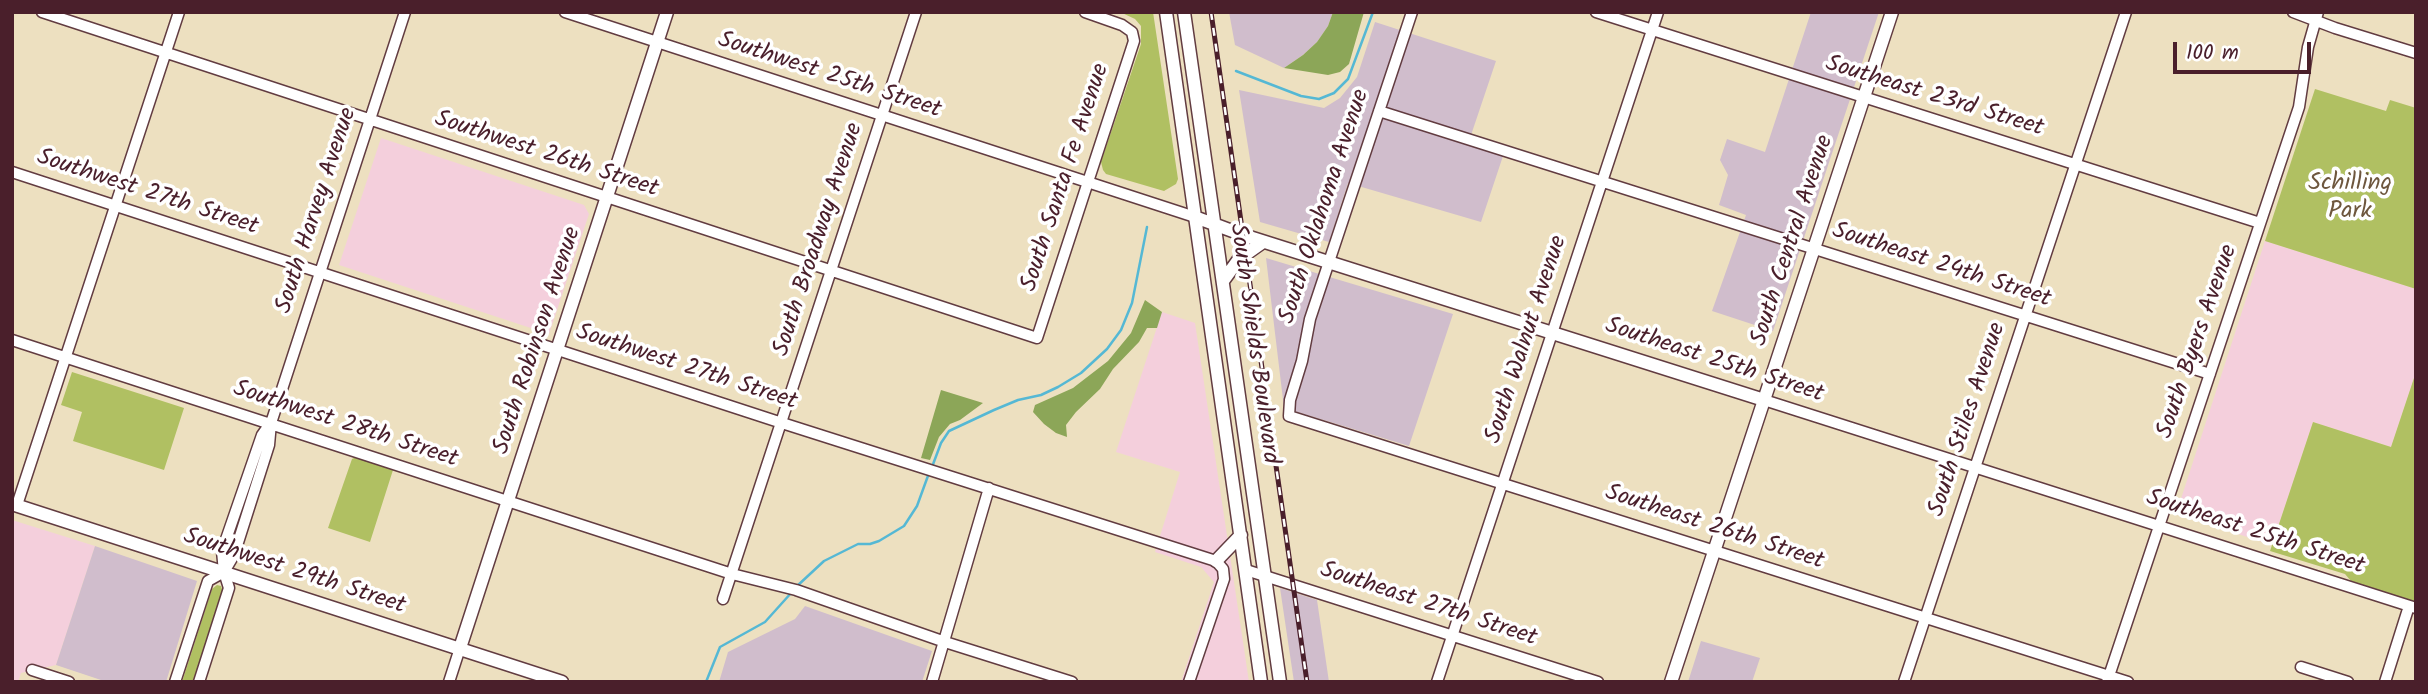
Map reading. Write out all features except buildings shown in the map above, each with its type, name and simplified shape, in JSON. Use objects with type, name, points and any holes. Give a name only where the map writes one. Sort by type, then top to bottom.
[{"type":"main road","name":"South Robinson Avenue","points":[[460,648],[667,12]]},
{"type":"main road","name":"South Shields Boulevard","points":[[1166,12],[1261,682]]},
{"type":"main road","name":"South Shields Boulevard","points":[[1184,12],[1280,682]]},
{"type":"main road","name":"South Central Avenue","points":[[1671,682],[1892,12]]},
{"type":"main road","name":"Southeast 25th Street","points":[[1195,216],[1214,226],[1764,400]]},
{"type":"main road","points":[[1223,281],[1239,259],[1264,242]]},
{"type":"main road","points":[[1220,390],[1238,387]]},
{"type":"main road","name":"Southwest 29th Street","points":[[15,505],[562,682]]},
{"type":"main road","points":[[1216,561],[1241,535]]},
{"type":"street","name":"Southwest 26th Street","points":[[42,12],[1037,338]]},
{"type":"street","points":[[15,505],[179,12]]},
{"type":"street","name":"South Harvey Avenue","points":[[199,682],[229,588],[222,551],[262,435],[271,423],[405,12]]},
{"type":"street","name":"Southwest 25th Street","points":[[565,12],[1001,155]]},
{"type":"street","name":"South Broadway Avenue","points":[[723,599],[916,12]]},
{"type":"street","name":"South Santa Fe Avenue","points":[[1037,338],[1134,41],[1132,32],[1122,25],[1085,12]]},
{"type":"street","name":"South Oklahoma Avenue","points":[[1289,416],[1290,400],[1302,362],[1310,320],[1412,12]]},
{"type":"street","name":"Southeast 23rd Street","points":[[1596,12],[2260,223]]},
{"type":"street","name":"South Walnut Avenue","points":[[1437,682],[1658,12]]},
{"type":"street","name":"South Stiles Avenue","points":[[1904,682],[2126,12]]},
{"type":"street","points":[[2293,12],[2317,16],[2416,53]]},
{"type":"street","name":"South Byers Avenue","points":[[2108,679],[2301,100],[2308,47],[2317,16]]},
{"type":"street","name":"Southeast 24th Street","points":[[1379,111],[2210,374]]},
{"type":"street","name":"Southeast 25th Street","points":[[1001,155],[1195,216]]},
{"type":"street","name":"Southwest 27th Street","points":[[12,172],[989,488]]},
{"type":"street","name":"Southwest 28th Street","points":[[12,340],[733,574],[796,590],[945,642],[1072,682]]},
{"type":"street","name":"Southeast 25th Street","points":[[1764,400],[2412,607]]},
{"type":"street","name":"Southeast 26th Street","points":[[1289,416],[1925,618],[2108,679],[2128,682]]},
{"type":"street","points":[[932,682],[989,488],[1216,561],[1223,569],[1224,579],[1189,682]]},
{"type":"street","name":"Southeast 27th Street","points":[[1246,570],[1598,682]]},
{"type":"street","points":[[175,682],[208,581],[224,572]]},
{"type":"street","points":[[2385,682],[2412,607]]},
{"type":"street","name":"South Robinson Avenue","points":[[449,682],[460,648]]},
{"type":"street","points":[[2301,667],[2348,682]]},
{"type":"street","points":[[32,670],[69,682]]},
{"type":"shaded area","points":[[1229,12],[1333,12],[1328,26],[1317,42],[1284,68],[1235,45]]},
{"type":"shaded area","points":[[1811,12],[1879,12],[1773,331],[1712,311],[1746,215],[1719,205],[1728,175],[1720,160],[1727,139],[1765,152]]},
{"type":"shaded area","points":[[1375,22],[1496,61],[1468,144],[1503,156],[1481,222],[1348,183],[1329,242],[1260,222],[1239,90],[1324,108],[1340,98],[1357,77]]},
{"type":"shaded area","points":[[381,138],[584,205],[589,214],[549,334],[339,265]]},
{"type":"shaded area","points":[[2265,241],[2416,289],[2416,372],[2391,447],[2313,422],[2272,545],[2176,514]]},
{"type":"shaded area","points":[[1266,258],[1453,314],[1409,446],[1284,408]]},
{"type":"shaded area","points":[[1162,312],[1195,323],[1249,682],[1181,682],[1214,582],[1201,567],[1155,552],[1180,472],[1116,452]]},
{"type":"shaded area","points":[[12,520],[95,546],[56,665],[21,673],[18,682],[12,682]]},
{"type":"shaded area","points":[[95,546],[197,581],[166,682],[107,682],[56,665]]},
{"type":"shaded area","points":[[1280,588],[1317,600],[1329,682],[1294,682]]},
{"type":"shaded area","points":[[805,606],[932,651],[922,682],[719,682],[728,652],[795,619]]},
{"type":"shaded area","points":[[1701,641],[1760,658],[1752,682],[1688,682]]},
{"type":"green space","points":[[1120,12],[1153,12],[1178,179],[1176,184],[1164,191],[1106,174],[1101,162],[1141,44],[1141,26],[1135,19]]},
{"type":"green space","points":[[1333,12],[1364,12],[1349,64],[1340,72],[1328,75],[1284,68],[1317,42],[1328,26]]},
{"type":"green space","name":"Schilling Park","points":[[2315,89],[2386,111],[2390,100],[2416,108],[2416,289],[2265,241]]},
{"type":"green space","points":[[1145,300],[1162,312],[1157,328],[1147,328],[1139,342],[1113,369],[1100,389],[1076,412],[1066,425],[1067,437],[1056,433],[1033,412],[1035,405],[1073,388],[1108,361],[1131,333]]},
{"type":"green space","points":[[72,372],[184,408],[164,470],[73,441],[82,412],[61,405]]},
{"type":"green space","points":[[2416,372],[2416,602],[2351,581],[2345,574],[2270,551],[2313,422],[2391,447]]},
{"type":"green space","points":[[941,390],[983,403],[950,424],[939,437],[930,460],[921,458]]},
{"type":"green space","points":[[356,457],[393,470],[370,542],[328,528],[352,459]]},
{"type":"green space","points":[[217,585],[221,586],[223,592],[194,682],[182,682],[212,589]]},
{"type":"waterway","points":[[1236,71],[1301,96],[1319,99],[1334,93],[1348,79],[1373,12]]},
{"type":"waterway","points":[[932,467],[941,443],[949,431],[1018,400],[1041,395],[1058,387],[1081,373],[1107,349],[1121,330],[1132,303],[1147,227]]},
{"type":"waterway","points":[[796,587],[824,561],[858,544],[879,541],[904,526],[917,506],[929,473]]},
{"type":"waterway","points":[[706,682],[720,647],[765,622],[792,592]]},
{"type":"railway","points":[[1211,12],[1307,682]]}]
